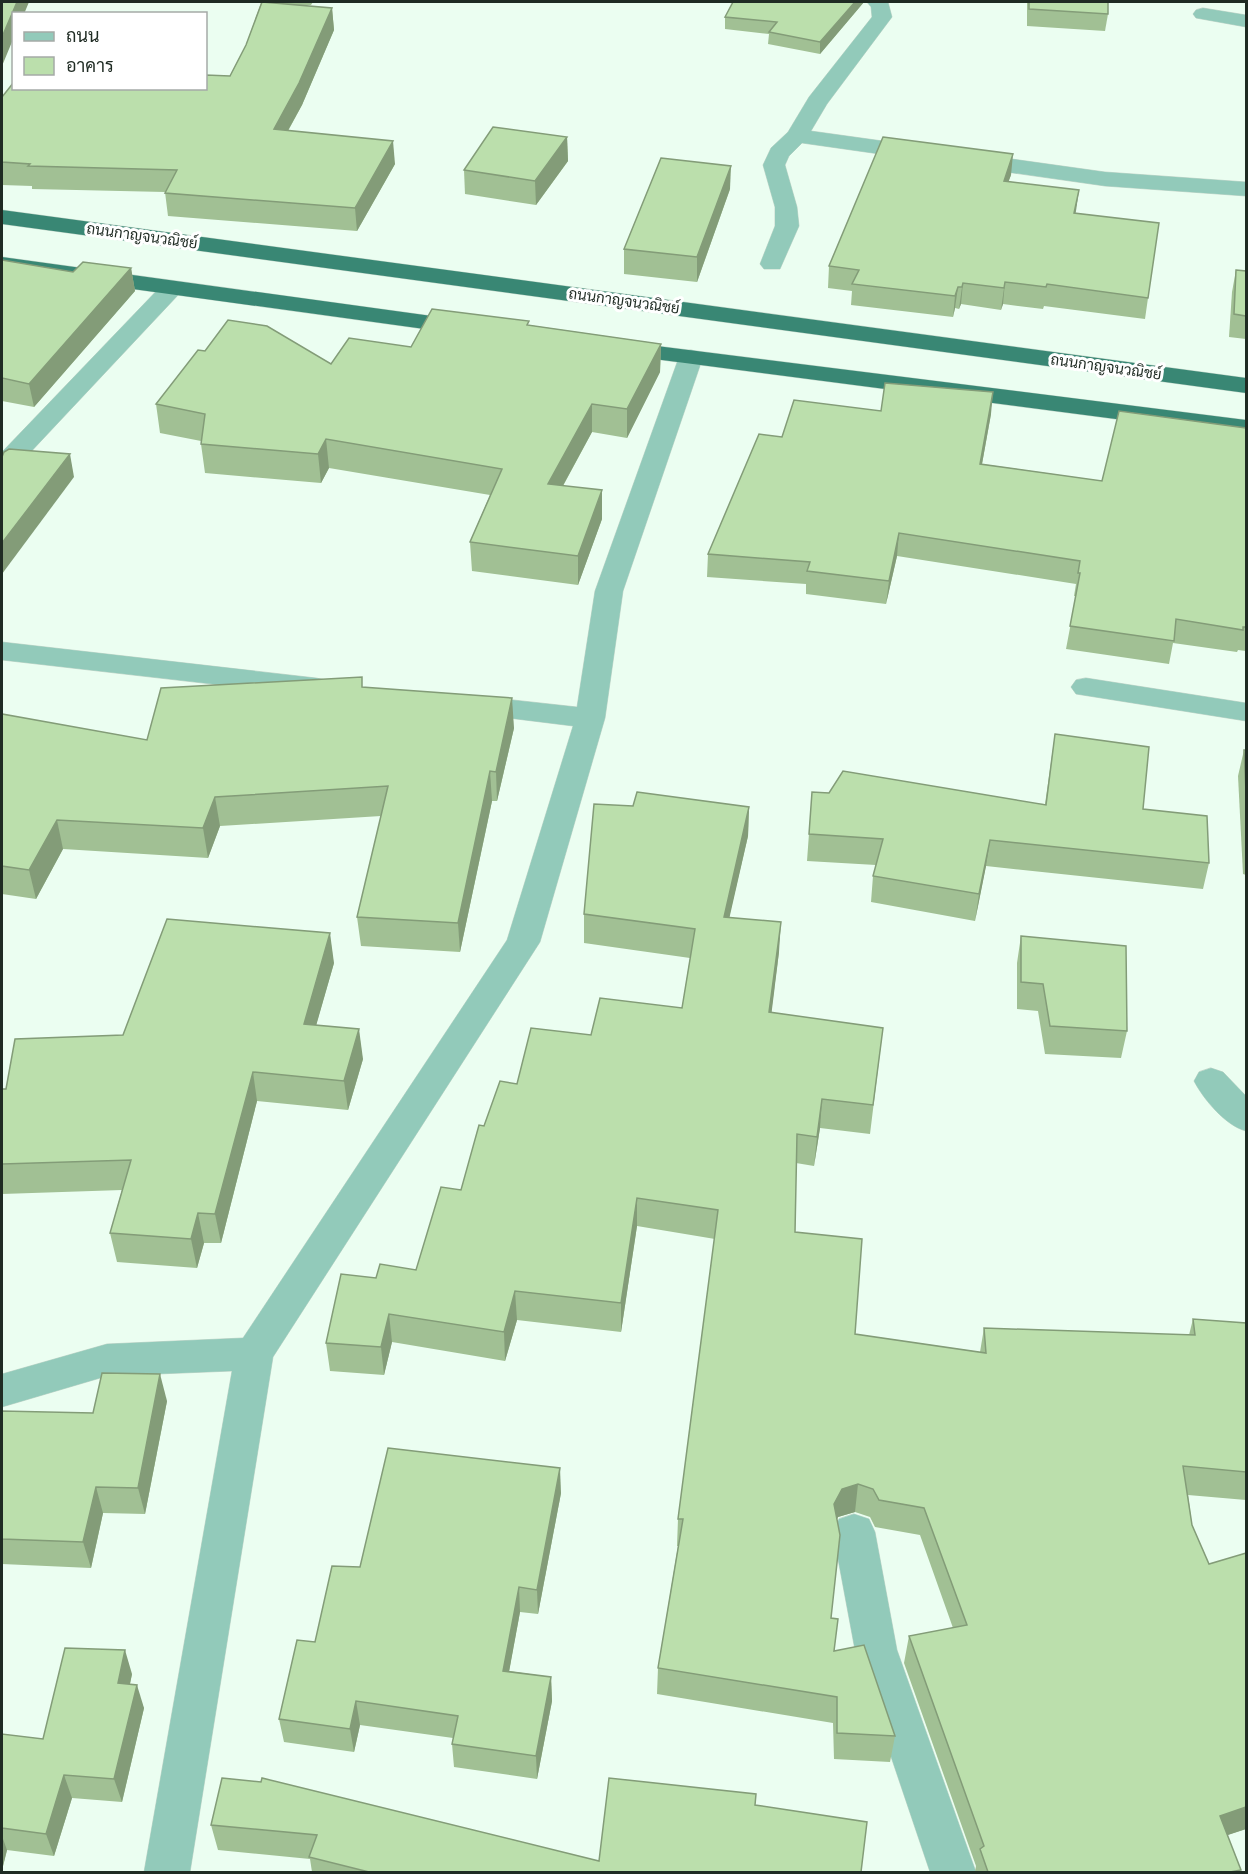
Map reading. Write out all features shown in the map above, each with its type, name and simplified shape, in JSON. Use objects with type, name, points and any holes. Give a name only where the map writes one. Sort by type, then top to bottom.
[{"type":"highway","name":"ถนนกาญจนวณิชย์","points":[[2,217],[1246,386]]},
{"type":"highway","points":[[2,264],[491,331]]},
{"type":"highway","points":[[597,345],[1246,428]]},
{"type":"street","points":[[772,264],[787,226],[786,207],[774,165],[779,153],[797,136],[818,102],[882,17],[882,6],[877,2]]},
{"type":"street","points":[[1203,14],[1246,21]]},
{"type":"street","points":[[797,136],[1105,179],[1246,189]]},
{"type":"street","points":[[2,467],[172,288]]},
{"type":"street","points":[[167,1872],[254,1354],[523,942],[590,718],[609,591],[691,357]]},
{"type":"street","points":[[2,651],[343,690]]},
{"type":"street","points":[[1086,687],[1246,712]]},
{"type":"street","points":[[437,701],[590,718]]},
{"type":"street","points":[[1211,1081],[1246,1118]]},
{"type":"street","points":[[2,1390],[107,1360],[254,1354]]},
{"type":"street","points":[[854,1532],[876,1650],[953,1872]]},
{"type":"building","points":[[2,2],[17,2],[12,12],[2,37]]},
{"type":"building","points":[[262,2],[332,8],[299,83],[274,129],[393,141],[355,208],[165,193],[177,170],[28,166],[30,164],[2,162],[2,97],[12,84],[12,90],[207,90],[207,75],[230,76],[246,45]]},
{"type":"building","points":[[733,2],[855,2],[820,42],[769,32],[777,22],[725,17]]},
{"type":"building","points":[[1029,2],[1108,2],[1108,14],[1029,9]]},
{"type":"building","points":[[493,127],[567,137],[535,181],[464,170]]},
{"type":"building","points":[[883,137],[1013,154],[1004,181],[1079,190],[1074,213],[1159,223],[1148,298],[1047,284],[1046,287],[1005,282],[1004,288],[963,283],[962,287],[958,287],[955,296],[852,284],[859,270],[829,266]]},
{"type":"building","points":[[661,158],[731,166],[697,257],[624,249]]},
{"type":"building","points":[[2,260],[73,272],[83,262],[131,268],[29,384],[2,378]]},
{"type":"building","points":[[1236,270],[1246,271],[1246,316],[1234,314]]},
{"type":"building","points":[[432,309],[529,321],[527,325],[661,344],[627,409],[592,404],[548,484],[602,490],[578,556],[470,542],[502,469],[326,439],[318,454],[201,444],[205,414],[156,404],[198,350],[205,351],[228,320],[267,326],[331,364],[349,338],[411,347]]},
{"type":"building","points":[[885,383],[993,392],[980,464],[1102,481],[1119,411],[1246,428],[1246,627],[1243,627],[1243,630],[1176,619],[1174,641],[1070,626],[1080,573],[1078,573],[1080,561],[899,533],[889,581],[807,571],[810,562],[708,554],[759,434],[782,437],[794,400],[881,411]]},
{"type":"building","points":[[9,449],[70,454],[2,543],[2,457]]},
{"type":"building","points":[[362,677],[362,687],[512,698],[496,772],[490,771],[458,923],[357,917],[388,786],[215,797],[203,828],[57,820],[29,870],[2,866],[2,714],[147,740],[161,688]]},
{"type":"building","points":[[1055,734],[1149,747],[1143,809],[1207,816],[1209,863],[990,840],[979,894],[873,876],[883,839],[809,834],[812,792],[829,793],[843,771],[1046,805]]},
{"type":"building","points":[[1244,750],[1246,750],[1246,792]]},
{"type":"building","points":[[637,792],[749,807],[724,917],[781,922],[769,1012],[883,1028],[873,1105],[822,1099],[817,1137],[797,1134],[795,1232],[862,1239],[855,1334],[986,1353],[984,1328],[1195,1335],[1193,1319],[1246,1323],[1246,1472],[1183,1466],[1192,1525],[1209,1564],[1246,1553],[1246,1807],[1220,1816],[1241,1870],[1230,1872],[988,1872],[980,1849],[984,1846],[909,1636],[967,1625],[924,1508],[879,1500],[873,1489],[858,1484],[842,1489],[834,1504],[840,1535],[831,1618],[838,1619],[834,1651],[864,1645],[895,1736],[837,1733],[837,1697],[658,1668],[683,1519],[678,1519],[718,1210],[637,1198],[621,1303],[515,1291],[504,1332],[389,1314],[381,1347],[326,1343],[341,1274],[376,1278],[380,1264],[416,1270],[441,1187],[461,1190],[479,1125],[484,1126],[500,1081],[517,1084],[531,1028],[591,1035],[600,998],[682,1008],[695,929],[584,914],[594,804],[633,806]]},
{"type":"building","points":[[167,919],[330,933],[304,1024],[359,1029],[344,1081],[253,1072],[215,1214],[198,1213],[191,1239],[110,1233],[131,1160],[2,1164],[2,1089],[6,1089],[15,1039],[123,1035]]},
{"type":"building","points":[[1021,936],[1126,946],[1127,1031],[1050,1026],[1043,984],[1021,982]]},
{"type":"building","points":[[102,1373],[160,1374],[138,1488],[96,1487],[83,1542],[2,1539],[2,1411],[93,1413]]},
{"type":"building","points":[[388,1448],[560,1468],[537,1590],[519,1587],[503,1671],[551,1677],[536,1756],[452,1744],[458,1716],[356,1701],[350,1729],[279,1719],[297,1640],[315,1642],[332,1566],[360,1567]]},
{"type":"building","points":[[65,1648],[125,1650],[118,1683],[137,1685],[114,1779],[64,1775],[46,1834],[2,1828],[2,1734],[43,1739]]},
{"type":"building","points":[[222,1778],[261,1782],[262,1778],[599,1861],[609,1778],[756,1794],[755,1805],[867,1822],[861,1872],[369,1872],[309,1857],[317,1835],[211,1825]]}]
